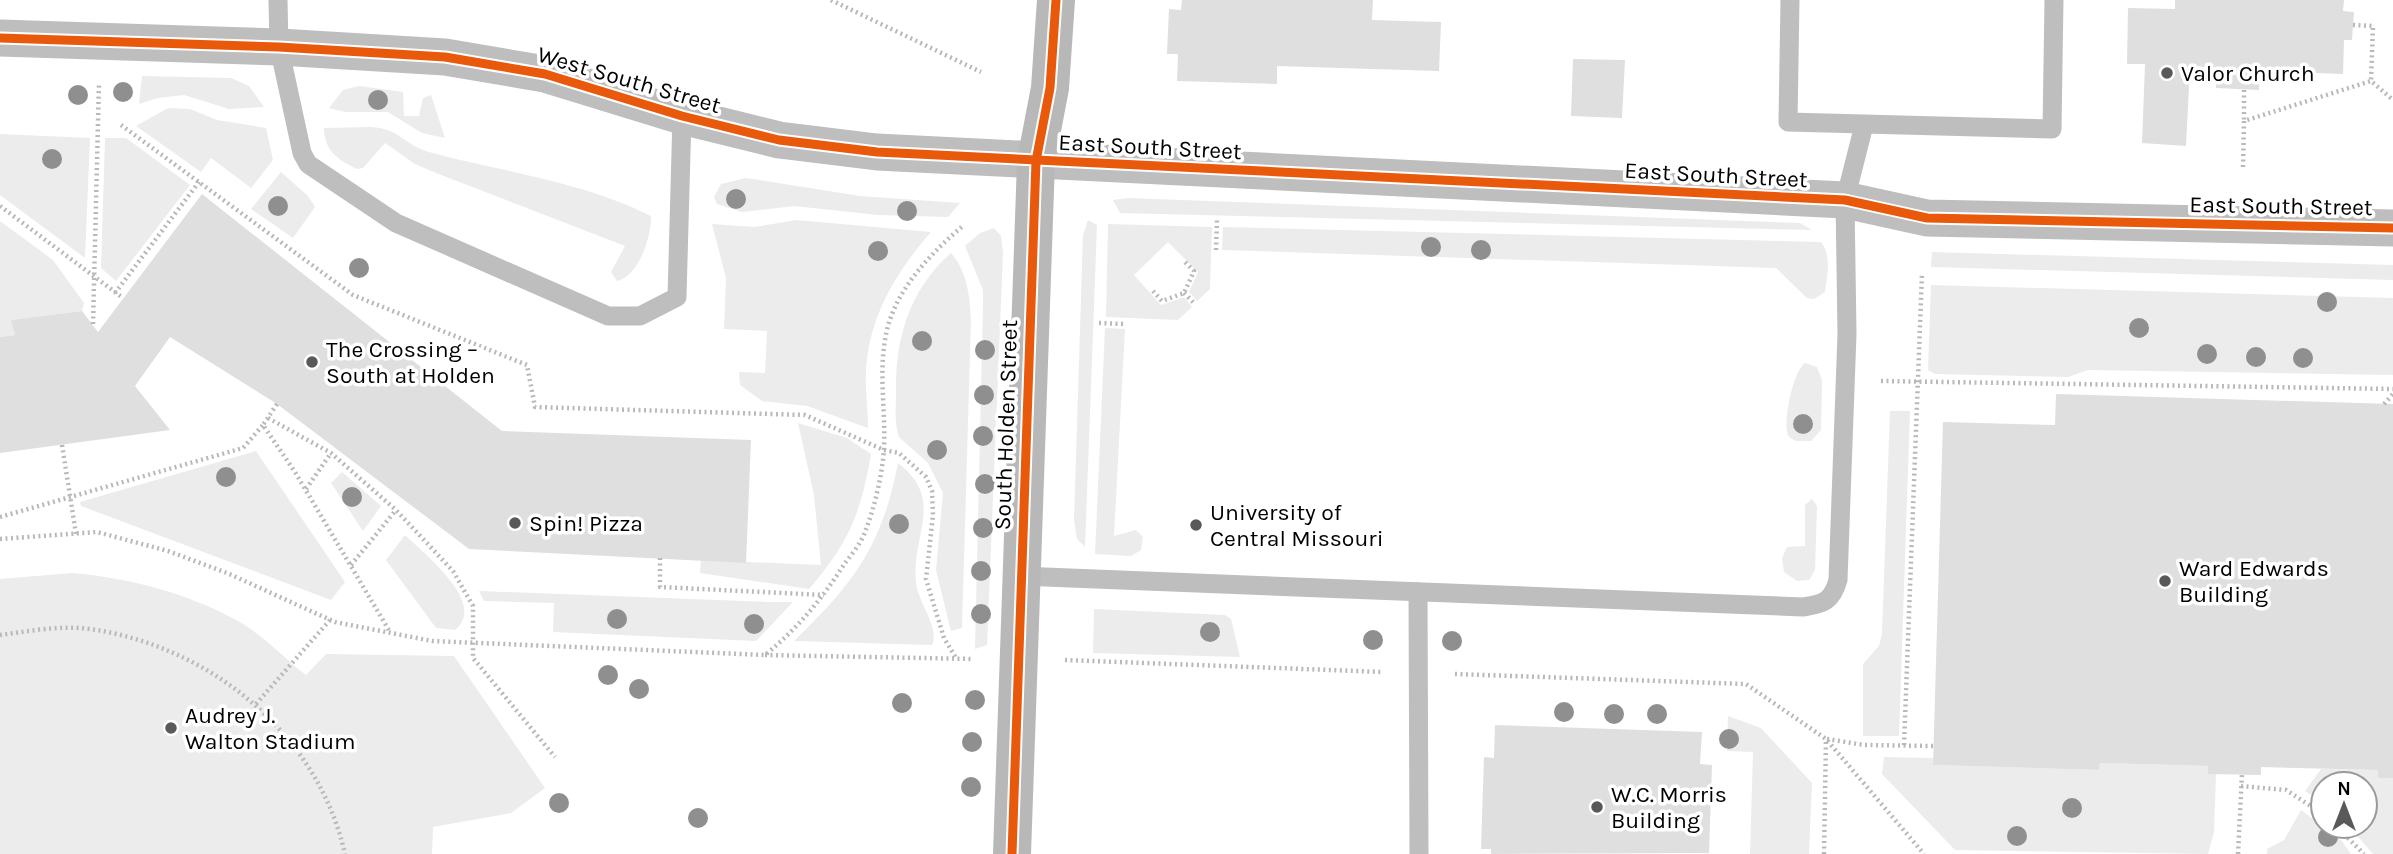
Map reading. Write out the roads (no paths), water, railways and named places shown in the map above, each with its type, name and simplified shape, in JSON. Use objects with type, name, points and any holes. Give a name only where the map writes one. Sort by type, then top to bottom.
[{"type":"main road","name":"South Holden Street","points":[[1012,854],[1036,161],[1050,88],[1056,0]]},
{"type":"street","name":"West South Street","points":[[0,38],[279,47],[444,57],[545,74],[682,116],[791,142],[877,152],[1036,161]]},
{"type":"street","name":"East South Street","points":[[1036,161],[1845,200],[1927,218],[2393,228]]},
{"type":"lane","points":[[278,0],[279,47],[302,153],[309,164],[396,223],[608,316],[640,316],[655,311],[677,297],[682,116]]},
{"type":"lane","points":[[1790,0],[1788,122],[2052,129],[2054,0]]},
{"type":"lane","points":[[1020,576],[1803,607],[1827,602],[1835,593],[1838,580],[1845,380],[1845,200],[1864,125]]},
{"type":"lane","points":[[1418,592],[1419,854]]},
{"type":"place","name":"Valor Church","points":[[2167,73]]},
{"type":"place","name":"The Crossing – South at Holden","points":[[312,362]]},
{"type":"place","name":"Spin! Pizza","points":[[515,523]]},
{"type":"place","name":"University of Central Missouri","points":[[1196,525]]},
{"type":"place","name":"Ward Edwards Building","points":[[2165,581]]},
{"type":"place","name":"Audrey J. Walton Stadium","points":[[171,728]]},
{"type":"place","name":"W.C. Morris Building","points":[[1597,807]]}]
